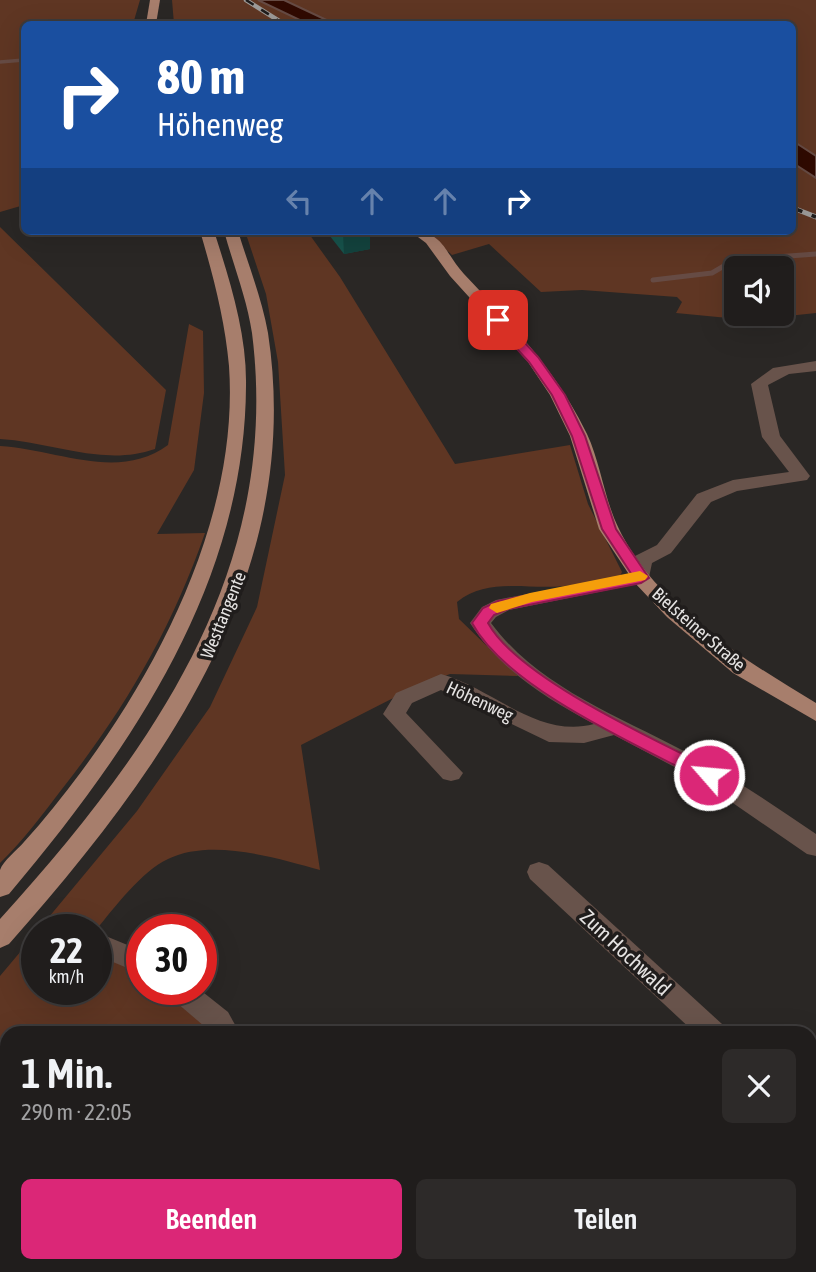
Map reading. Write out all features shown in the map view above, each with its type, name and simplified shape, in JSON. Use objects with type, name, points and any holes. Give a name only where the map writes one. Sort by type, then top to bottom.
[{"type":"main road","points":[[152,21],[155,0]]},
{"type":"main road","points":[[161,0],[161,21]]},
{"type":"main road","name":"Westtangente","points":[[0,887],[68,807],[135,713],[180,625],[211,547],[229,477],[238,384],[232,331],[217,261],[208,235]]},
{"type":"main road","name":"Westtangente","points":[[0,937],[75,853],[152,750],[207,657],[243,565],[262,484],[267,408],[256,315],[232,235]]},
{"type":"main road","name":"Bielsteiner Straße","points":[[416,235],[417,241],[455,273],[534,359],[558,395],[579,436],[609,529],[641,578],[674,612],[741,668],[816,713]]},
{"type":"street","points":[[809,475],[771,437],[759,384],[770,373],[786,368],[816,366]]},
{"type":"street","points":[[809,475],[733,486],[704,498],[664,550],[642,560],[641,578],[503,604],[489,612],[480,623],[487,637],[530,676],[615,727],[709,775],[816,847]]},
{"type":"street","name":"Höhenweg","points":[[451,773],[394,715],[404,698],[441,681],[548,733],[584,735],[615,727]]},
{"type":"street","name":"Zum Hochwald","points":[[539,872],[706,1026]]},
{"type":"street","points":[[200,1005],[222,1026]]},
{"type":"shaded area","points":[[0,0],[140,0],[134,21],[21,21],[21,206],[0,212]]},
{"type":"shaded area","points":[[172,0],[816,0],[816,313],[794,315],[794,256],[724,256],[724,318],[676,313],[682,302],[677,297],[582,290],[541,292],[489,244],[452,255],[430,235],[796,235],[796,21],[174,21]]},
{"type":"shaded area","points":[[258,0],[284,0],[329,21],[302,21]]},
{"type":"shaded area","points":[[796,143],[816,156],[816,178],[796,165]]},
{"type":"shaded area","points":[[0,227],[166,390],[155,449],[136,454],[97,455],[0,439]]},
{"type":"shaded area","points":[[246,235],[310,235],[340,277],[455,464],[570,445],[588,504],[622,572],[619,578],[592,582],[550,587],[495,587],[469,594],[457,602],[459,619],[518,676],[450,674],[411,689],[301,745],[320,870],[244,852],[204,850],[185,853],[168,859],[148,872],[110,914],[51,914],[137,811],[210,707],[257,607],[285,475],[278,362],[266,294]]},
{"type":"shaded area","points":[[189,324],[203,331],[204,393],[194,470],[157,534],[205,533],[177,603],[126,698],[85,759],[24,837],[0,863],[0,446],[108,462],[149,456],[168,445]]},
{"type":"shaded area","points":[[21,951],[21,1005],[112,1005],[112,954],[126,960],[126,1005],[198,1005],[208,1012],[215,1026],[0,1026],[0,976]]},
{"type":"waterway","points":[[0,62],[21,60]]},
{"type":"waterway","points":[[653,280],[712,273],[734,260],[816,254]]},
{"type":"railway","points":[[246,0],[279,21]]},
{"type":"railway","points":[[796,209],[816,217]]},
{"type":"slow traffic","points":[[497,608],[503,604],[641,578],[640,576]]},
{"type":"route","points":[[498,320],[534,359],[558,395],[579,436],[609,529],[641,578],[503,604],[489,612],[480,623],[487,637],[530,676],[615,727],[709,775]]}]
